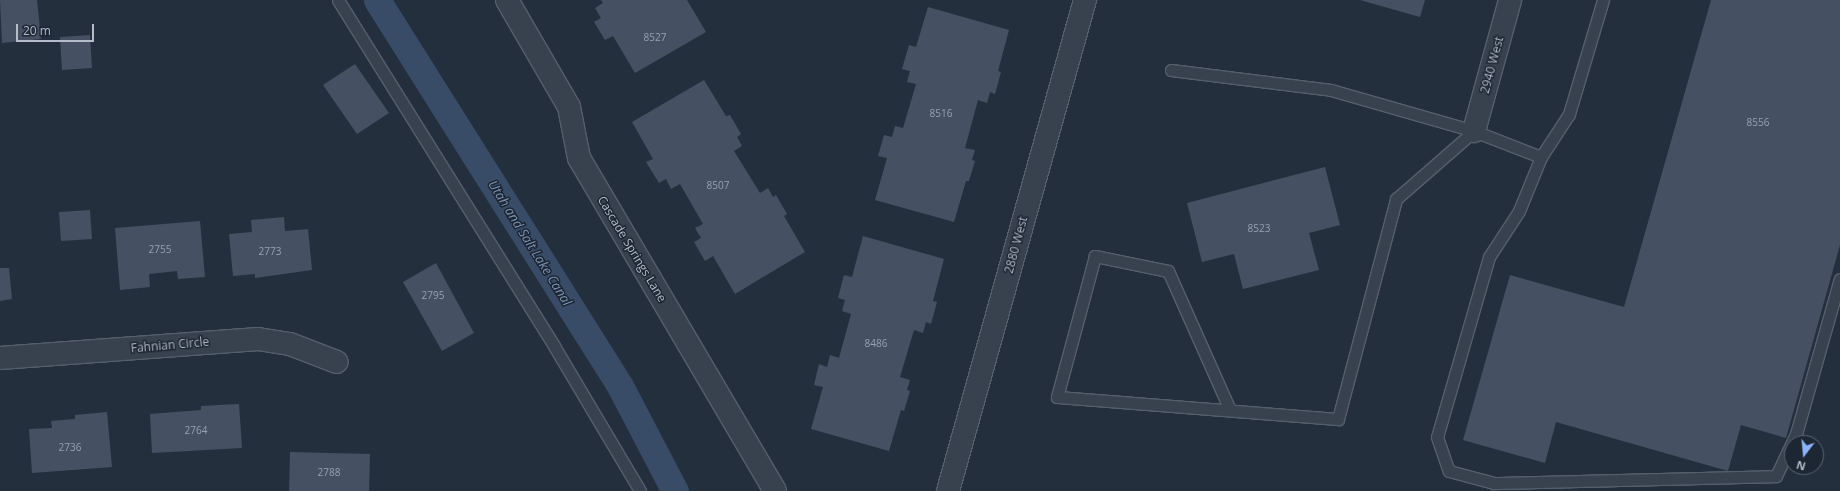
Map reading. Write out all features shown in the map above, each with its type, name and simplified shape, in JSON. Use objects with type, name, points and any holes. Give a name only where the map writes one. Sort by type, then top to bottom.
[{"type":"street","name":"Cascade Springs Lane","points":[[507,0],[570,107],[579,158],[775,491]]},
{"type":"street","name":"2880 West","points":[[948,491],[1085,0]]},
{"type":"street","name":"2940 West","points":[[1474,131],[1510,0]]},
{"type":"street","name":"Fahnian Circle","points":[[0,358],[258,339],[290,344],[337,362]]},
{"type":"lane","points":[[338,0],[554,346],[640,491]]},
{"type":"lane","points":[[1602,0],[1569,114],[1541,157],[1520,211],[1489,257],[1437,437],[1449,470],[1494,482],[1776,476],[1796,434],[1840,279]]},
{"type":"lane","points":[[1171,70],[1331,90],[1474,131],[1541,157]]},
{"type":"lane","points":[[1230,410],[1168,271],[1095,256],[1057,397],[1230,410],[1338,418],[1396,199],[1474,131]]},
{"type":"building","points":[[0,0],[37,0],[41,39],[2,43]]},
{"type":"building","points":[[601,0],[687,0],[706,32],[635,73],[613,36],[605,40],[594,22],[601,18],[595,8],[603,3]]},
{"type":"building","points":[[1360,0],[1425,0],[1420,17]]},
{"type":"building","points":[[1711,0],[1840,0],[1840,245],[1787,435],[1784,435],[1784,437],[1741,425],[1728,471],[1556,422],[1545,463],[1463,440],[1510,275],[1624,307]]},
{"type":"building","points":[[928,7],[1009,30],[998,71],[1001,72],[995,94],[990,92],[987,103],[978,100],[965,148],[975,150],[972,160],[975,161],[969,181],[966,181],[954,222],[875,200],[887,158],[878,156],[884,135],[892,137],[895,126],[903,128],[916,84],[907,82],[910,71],[902,69],[909,45],[916,47]]},
{"type":"building","points":[[90,35],[92,68],[62,70],[60,37]]},
{"type":"building","points":[[355,64],[389,113],[357,134],[323,85]]},
{"type":"building","points":[[704,80],[726,116],[730,115],[741,134],[737,137],[742,146],[734,151],[760,193],[768,188],[773,197],[776,195],[787,214],[784,216],[805,252],[735,294],[713,256],[705,261],[694,242],[701,238],[695,228],[703,224],[680,184],[671,189],[666,179],[659,183],[646,162],[653,159],[632,122]]},
{"type":"building","points":[[1325,167],[1340,225],[1309,233],[1319,270],[1243,289],[1234,254],[1202,262],[1187,203]]},
{"type":"building","points":[[90,210],[92,239],[61,241],[59,212]]},
{"type":"building","points":[[284,217],[285,231],[308,229],[312,270],[255,278],[255,274],[233,276],[229,234],[252,232],[251,220]]},
{"type":"building","points":[[200,221],[205,277],[178,279],[177,271],[149,274],[150,287],[120,290],[115,228]]},
{"type":"building","points":[[863,236],[944,259],[933,301],[937,302],[931,324],[926,322],[923,333],[914,330],[900,377],[910,380],[907,390],[910,391],[904,411],[901,410],[889,451],[811,429],[823,387],[814,385],[819,364],[827,367],[830,355],[839,358],[851,314],[842,311],[845,300],[838,298],[844,275],[852,277]]},
{"type":"building","points":[[436,263],[474,333],[442,351],[403,282]]},
{"type":"building","points":[[0,268],[9,268],[12,299],[0,301]]},
{"type":"building","points":[[239,404],[242,448],[152,453],[150,414],[201,410],[201,406]]},
{"type":"building","points":[[107,412],[112,467],[32,473],[29,429],[52,428],[51,421],[75,419],[75,415]]},
{"type":"building","points":[[290,452],[370,454],[369,491],[289,491]]},
{"type":"waterway","name":"Utah and Salt Lake Canal","points":[[377,0],[620,386],[675,491]]}]
